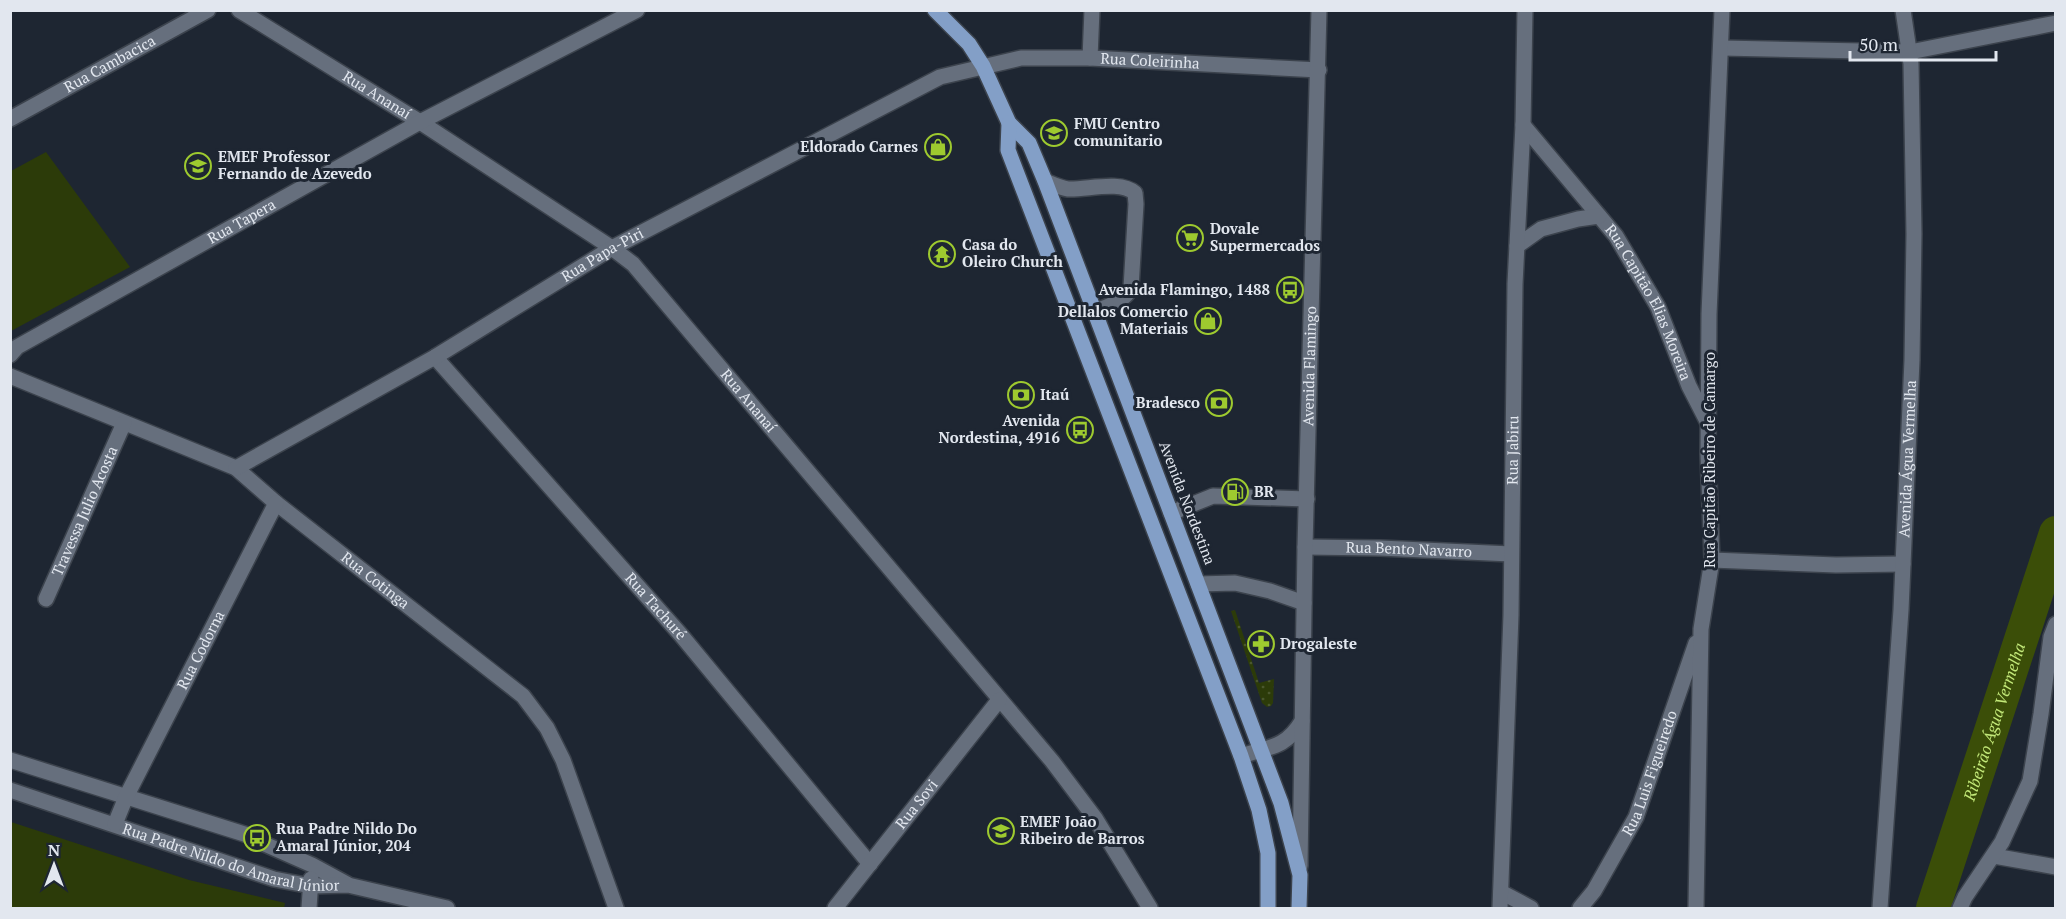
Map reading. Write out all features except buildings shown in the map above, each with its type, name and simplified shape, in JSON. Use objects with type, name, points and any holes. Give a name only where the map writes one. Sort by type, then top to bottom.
[{"type":"main road","name":"Avenida Nordestina","points":[[935,10],[969,44],[983,66],[1009,123],[1029,144],[1045,181],[1281,803],[1300,875],[1299,909]]},
{"type":"main road","name":"Avenida Nordestina","points":[[1009,123],[1008,150],[1241,756],[1258,810],[1268,853],[1268,909]]},
{"type":"street","name":"Rua Cambacica","points":[[10,119],[208,10]]},
{"type":"street","name":"Rua Ananaí","points":[[239,10],[420,122],[633,264],[1052,761],[1095,818],[1150,909]]},
{"type":"street","name":"Rua Tapera","points":[[10,354],[17,347],[420,122],[637,10]]},
{"type":"street","points":[[1090,58],[1092,10]]},
{"type":"street","name":"Avenida Flamingo","points":[[1300,875],[1306,499],[1320,10]]},
{"type":"street","name":"Rua Jabiru","points":[[1500,909],[1511,615],[1517,246],[1523,126],[1525,10]]},
{"type":"street","name":"Rua Capitão Ribeiro de Camargo","points":[[1696,909],[1701,629],[1712,560],[1708,424],[1709,314],[1722,10]]},
{"type":"street","name":"Avenida Água Vermelha","points":[[1880,909],[1903,564],[1912,360],[1910,52],[1904,10]]},
{"type":"street","points":[[1722,48],[1910,52],[2055,23]]},
{"type":"street","name":"Rua Coleirinha","points":[[983,66],[1021,58],[1090,58],[1319,70]]},
{"type":"street","name":"Rua Papa-Piri","points":[[236,468],[435,357],[612,248],[940,77],[983,66]]},
{"type":"street","name":"Rua Capitão Elias Moreira","points":[[1523,126],[1616,236],[1658,307],[1689,386],[1708,424]]},
{"type":"street","points":[[1045,181],[1066,189],[1118,187],[1130,189],[1135,193],[1131,288],[1128,295],[1121,300],[1094,312]]},
{"type":"street","name":"Rua Capitão Elias Moreira","points":[[1517,246],[1541,229],[1599,216]]},
{"type":"street","name":"Rua Tachuré","points":[[435,357],[681,635],[870,864]]},
{"type":"street","name":"Rua Cotinga","points":[[12,381],[236,468],[523,696],[548,728],[563,760],[616,909]]},
{"type":"street","name":"Travessa Julio Acosta","points":[[46,599],[124,423]]},
{"type":"street","points":[[1171,513],[1214,496],[1306,499]]},
{"type":"street","name":"Rua Codorna","points":[[126,797],[276,502]]},
{"type":"street","name":"Rua Bento Navarro","points":[[1305,547],[1511,554]]},
{"type":"street","points":[[1712,560],[1836,565],[1903,564]]},
{"type":"street","points":[[1198,584],[1235,583],[1270,591],[1304,603]]},
{"type":"street","points":[[1960,909],[1965,897],[1994,856],[2030,781],[2051,637],[2055,624]]},
{"type":"street","name":"Rua Luis Figueiredo","points":[[1580,909],[1594,891],[1636,817],[1701,629]]},
{"type":"street","name":"Rua Sovi","points":[[835,909],[999,700]]},
{"type":"street","points":[[1241,756],[1282,744],[1294,735],[1302,722]]},
{"type":"street","name":"Rua Padre Nildo do Amaral Júnior","points":[[10,760],[257,838],[260,842],[312,865],[348,885]]},
{"type":"street","name":"Rua Padre Nildo do Amaral Júnior","points":[[10,790],[274,879],[311,886],[348,885],[447,909]]},
{"type":"street","name":"Rua Padre Nildo do Amaral Júnior","points":[[115,824],[126,797]]},
{"type":"street","points":[[1994,856],[2055,867]]},
{"type":"street","points":[[309,909],[312,865]]},
{"type":"street","points":[[1501,892],[1531,909]]},
{"type":"green space","points":[[46,152],[130,267],[11,331],[11,171]]},
{"type":"green space","points":[[1235,610],[1259,683],[1274,679],[1271,706],[1267,707],[1262,703],[1231,611]]},
{"type":"green space","points":[[11,822],[189,880],[285,903],[284,908],[11,908]]},
{"type":"waterway","name":"Ribeirão Água Vermelha","points":[[1933,908],[2056,533]]},
{"type":"place","name":"FMU Centro comunitario","points":[[1054,133]]},
{"type":"place","name":"Eldorado Carnes","points":[[938,147]]},
{"type":"place","name":"EMEF Professor Fernando de Azevedo","points":[[198,166]]},
{"type":"place","name":"Dovale Supermercados","points":[[1190,238]]},
{"type":"place","name":"Casa do Oleiro Church","points":[[942,254]]},
{"type":"place","name":"Avenida Flamingo, 1488","points":[[1290,290]]},
{"type":"place","name":"Dellalos Comercio Materiais","points":[[1208,321]]},
{"type":"place","name":"Itaú","points":[[1021,395]]},
{"type":"place","name":"Bradesco","points":[[1219,403]]},
{"type":"place","name":"Avenida Nordestina, 4916","points":[[1080,430]]},
{"type":"place","name":"BR","points":[[1235,492]]},
{"type":"place","name":"Drogaleste","points":[[1261,644]]},
{"type":"place","name":"EMEF João Ribeiro de Barros","points":[[1001,831]]},
{"type":"place","name":"Rua Padre Nildo Do Amaral Júnior, 204","points":[[257,838]]}]
